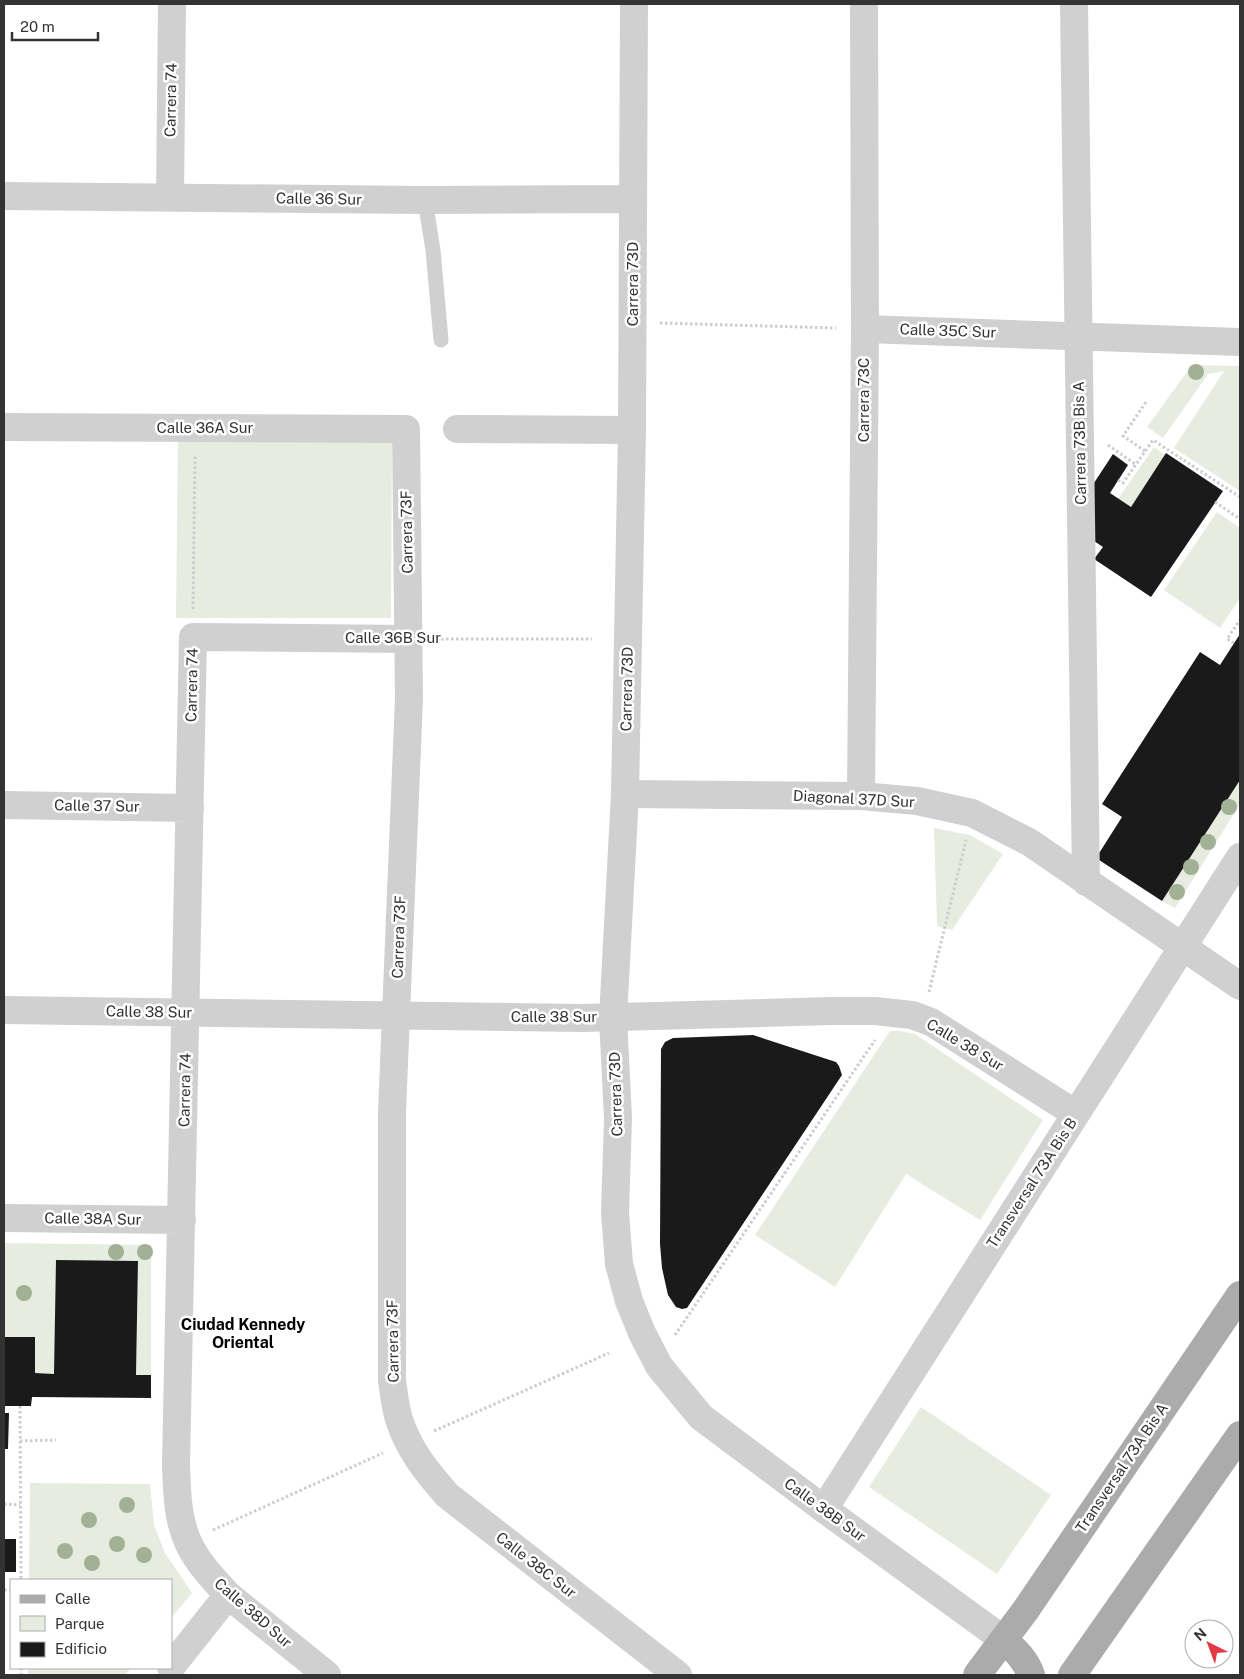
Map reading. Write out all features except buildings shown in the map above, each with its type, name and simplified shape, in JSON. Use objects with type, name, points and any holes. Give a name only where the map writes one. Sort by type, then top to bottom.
[{"type":"main road","name":"Transversal 73A Bis A","points":[[977,1675],[1004,1640],[1240,1295]]},
{"type":"main road","points":[[1072,1675],[1240,1435]]},
{"type":"main road","points":[[1004,1640],[1018,1653],[1031,1675]]},
{"type":"street","name":"Carrera 74","points":[[170,197],[172,4]]},
{"type":"street","name":"Carrera 73D","points":[[634,4],[632,430],[625,794],[613,1018],[618,1118],[614,1213],[619,1264],[629,1301],[642,1334],[659,1366]]},
{"type":"street","name":"Carrera 73C","points":[[861,796],[864,4]]},
{"type":"street","name":"Carrera 73B Bis A","points":[[1074,4],[1086,882]]},
{"type":"street","name":"Calle 36 Sur","points":[[4,196],[425,200],[633,199]]},
{"type":"street","name":"Calle 35C Sur","points":[[864,328],[1240,342]]},
{"type":"street","name":"Calle 36A Sur","points":[[4,427],[406,429]]},
{"type":"street","name":"Carrera 73F","points":[[406,429],[409,698],[392,1112],[392,1381],[398,1418],[408,1442]]},
{"type":"street","points":[[456,430],[632,430]]},
{"type":"street","name":"Carrera 74","points":[[188,1541],[179,1509],[176,1465],[193,637]]},
{"type":"street","name":"Calle 36B Sur","points":[[193,637],[408,638]]},
{"type":"street","name":"Diagonal 37D Sur","points":[[625,794],[861,796],[917,801],[972,813],[1030,842],[1240,986]]},
{"type":"street","name":"Calle 37 Sur","points":[[4,805],[190,808]]},
{"type":"street","name":"Transversal 73A Bis B","points":[[824,1509],[1240,856]]},
{"type":"street","name":"Calle 38 Sur","points":[[4,1010],[613,1018],[831,1011],[893,1013],[912,1015],[947,1032],[1076,1114]]},
{"type":"street","name":"Calle 38A Sur","points":[[4,1218],[182,1220]]},
{"type":"street","name":"Calle 38B Sur","points":[[659,1366],[700,1417],[1004,1640]]},
{"type":"street","name":"Calle 38C Sur","points":[[408,1442],[426,1470],[447,1495],[674,1674]]},
{"type":"street","name":"Calle 38D Sur","points":[[188,1541],[205,1569],[228,1595],[327,1675]]},
{"type":"street","points":[[172,1667],[228,1595]]},
{"type":"lane","points":[[425,200],[442,340]]},
{"type":"path","points":[[656,323],[864,328]]},
{"type":"path","points":[[1145,451],[1122,436],[1146,402]]},
{"type":"path","points":[[193,637],[195,428]]},
{"type":"path","points":[[1118,480],[1123,483],[1153,440],[1240,497]]},
{"type":"path","points":[[1106,444],[1136,464]]},
{"type":"path","points":[[1215,502],[1240,519]]},
{"type":"path","points":[[1234,643],[1227,639],[1240,620]]},
{"type":"path","name":"Calle 36B Sur","points":[[408,638],[592,639]]},
{"type":"path","points":[[922,1019],[972,813]]},
{"type":"path","points":[[675,1336],[893,1013]]},
{"type":"path","points":[[20,1406],[21,1579]]},
{"type":"path","points":[[20,1441],[56,1440]]},
{"type":"path","points":[[4,1504],[20,1505]]},
{"type":"green space","points":[[1192,365],[1240,366],[1240,491],[1174,448],[1224,371],[1208,374],[1163,438],[1147,427]]},
{"type":"green space","points":[[178,439],[392,440],[391,618],[176,618]]},
{"type":"green space","points":[[1154,447],[1165,455],[1131,507],[1118,499]]},
{"type":"green space","points":[[1217,512],[1240,528],[1240,598],[1220,628],[1164,590]]},
{"type":"green space","points":[[1240,780],[1240,804],[1175,908],[1162,901]]},
{"type":"green space","points":[[934,828],[970,835],[1003,854],[952,930],[937,926]]},
{"type":"green space","points":[[890,1031],[915,1034],[1043,1120],[980,1220],[906,1174],[835,1287],[755,1235]]},
{"type":"green space","points":[[4,1243],[151,1245],[151,1375],[136,1375],[138,1261],[54,1374],[35,1373],[35,1337],[4,1337]]},
{"type":"green space","points":[[921,1407],[1051,1495],[997,1574],[869,1487]]},
{"type":"green space","points":[[30,1483],[150,1484],[154,1525],[165,1553],[192,1593],[172,1617],[172,1579],[29,1579]]},
{"type":"green space","points":[[28,1669],[130,1669],[125,1675],[28,1675]]},
{"type":"district","name":"Ciudad Kennedy Oriental","points":[[243,1333]]}]
